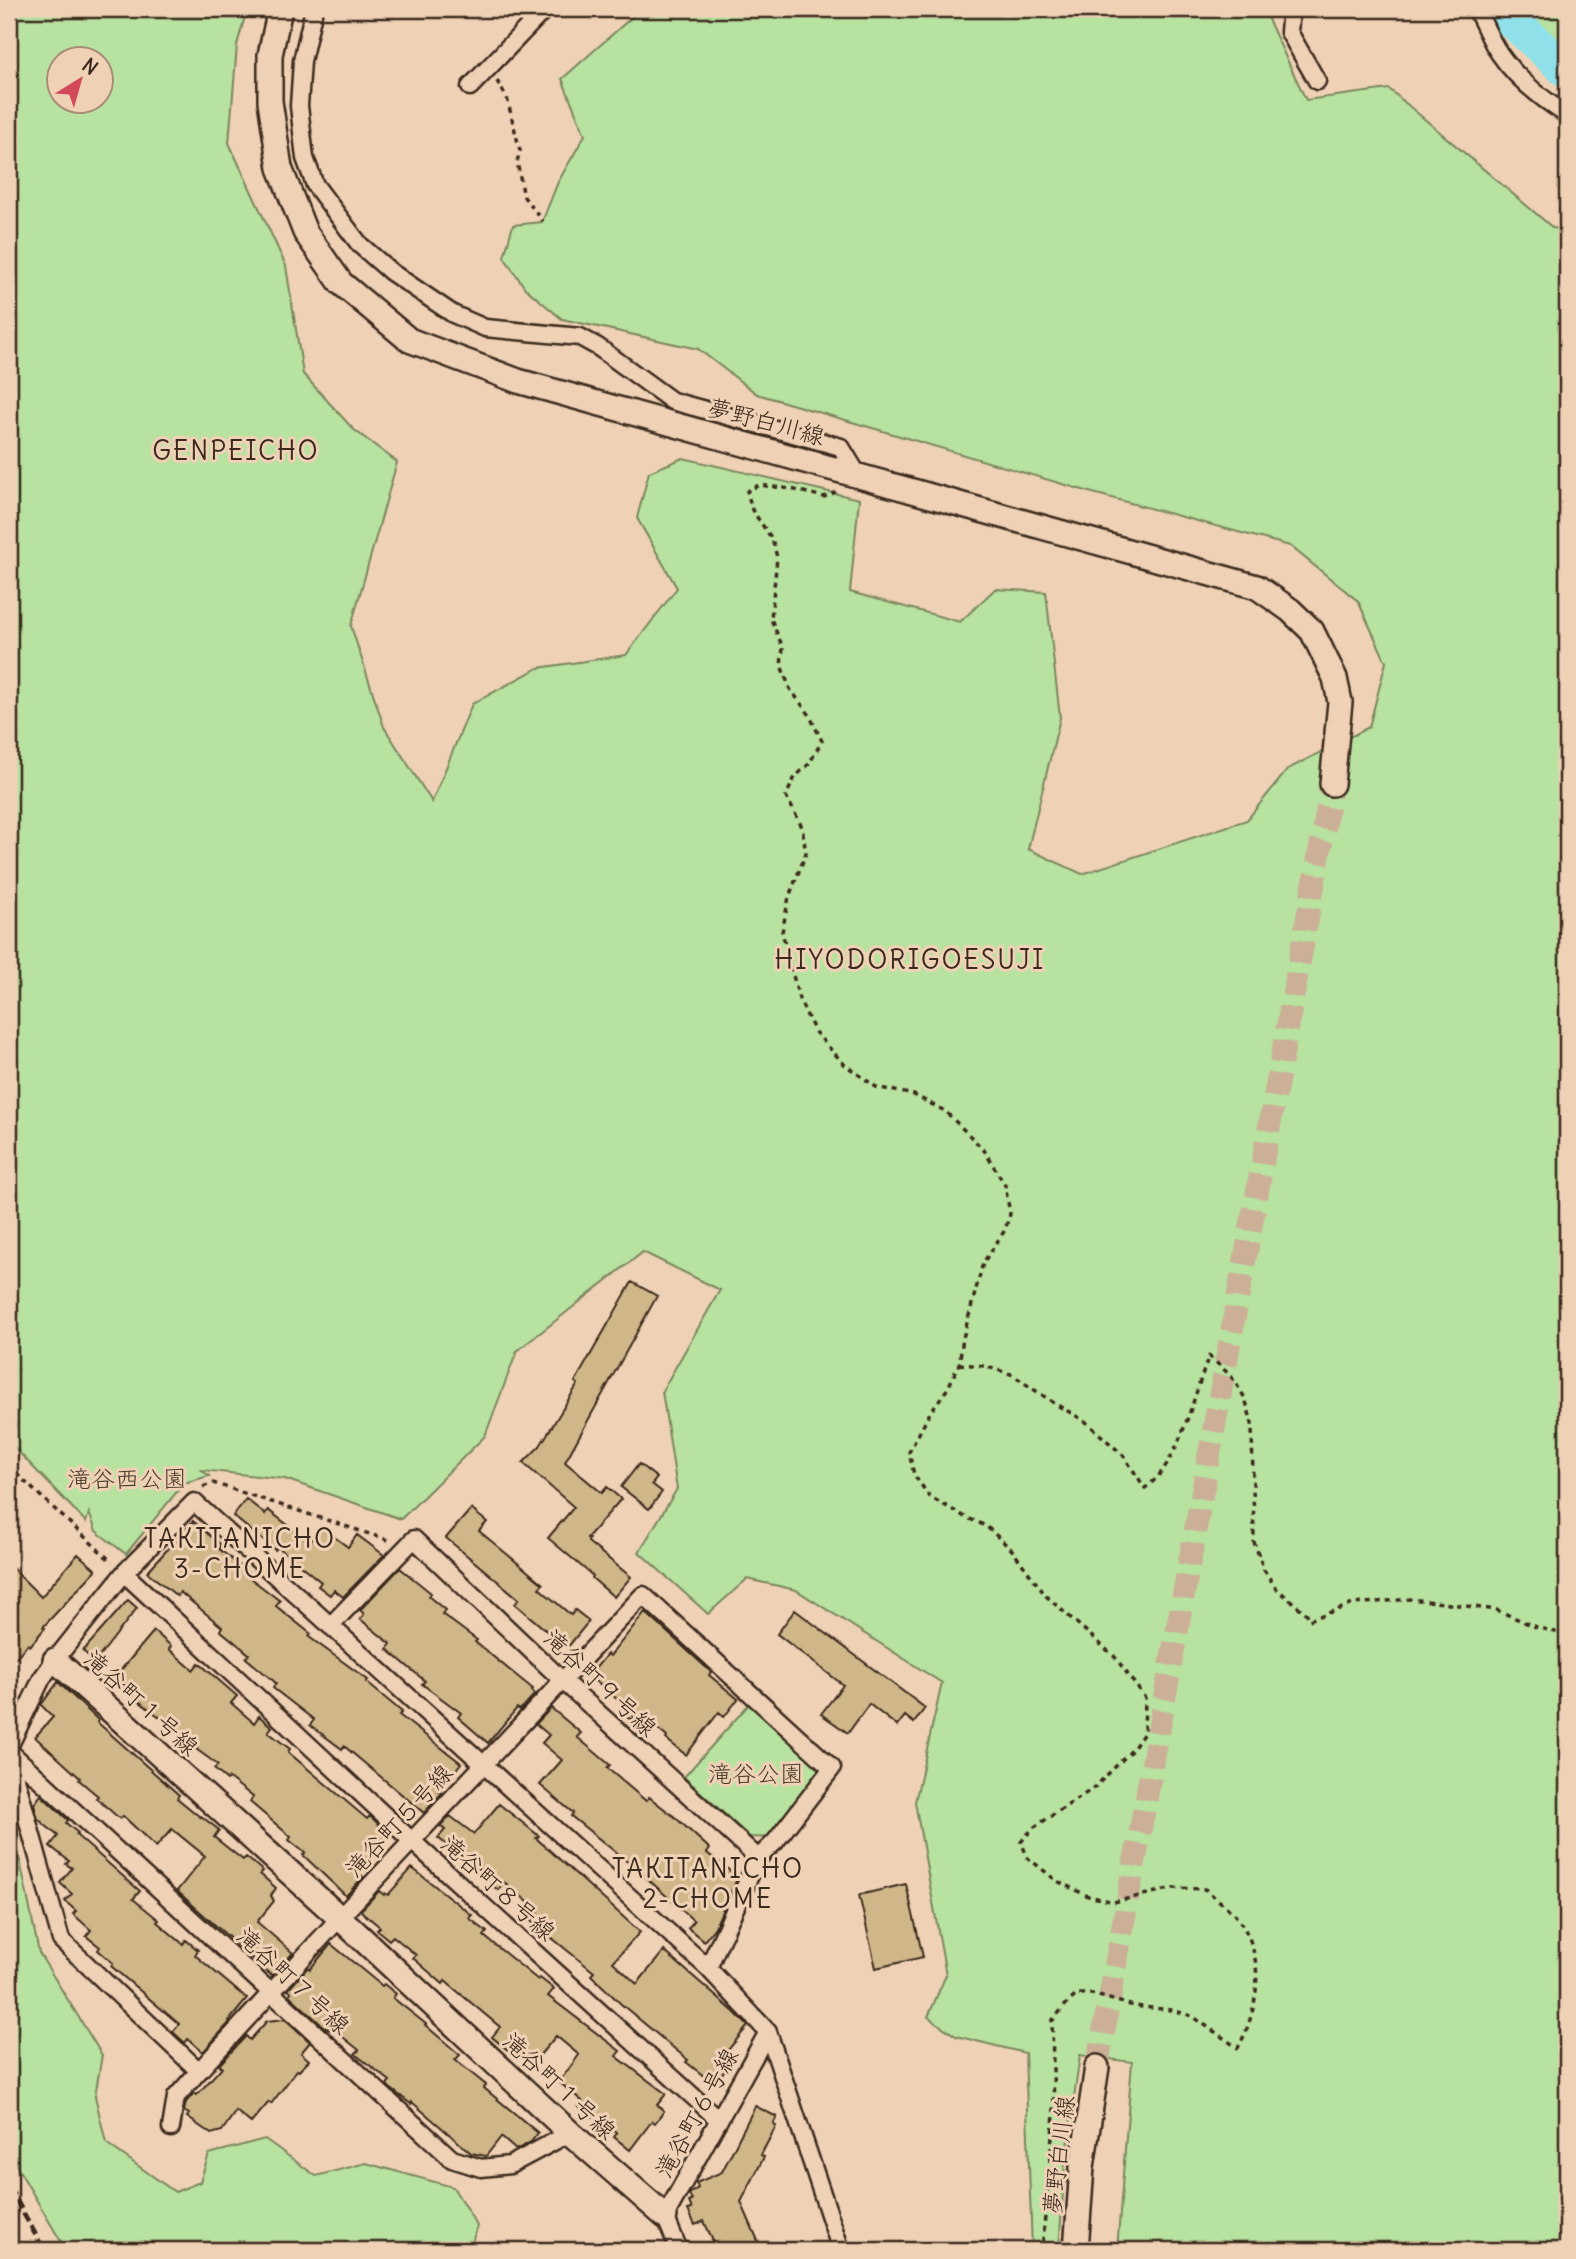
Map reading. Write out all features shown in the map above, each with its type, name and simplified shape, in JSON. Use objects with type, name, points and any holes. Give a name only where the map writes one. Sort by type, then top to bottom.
[{"type":"street","points":[[314,9],[302,61],[299,106],[305,158],[316,185],[360,246],[391,272],[453,314],[485,328],[580,337],[672,401],[841,447],[851,473]]},
{"type":"street","points":[[470,87],[545,9]]},
{"type":"street","points":[[1292,9],[1289,32],[1317,82]]},
{"type":"street","points":[[1476,9],[1498,52],[1516,73],[1547,102],[1567,115]]},
{"type":"street","name":"夢野白川線","points":[[280,12],[270,55],[270,101],[280,168],[305,232],[341,283],[410,340],[518,381],[1256,587],[1290,610],[1312,631],[1335,678],[1340,702],[1332,784]]},
{"type":"street","points":[[194,1502],[708,1968],[768,2032],[841,2250]]},
{"type":"street","name":"滝谷町１号線","points":[[194,1502],[124,1573],[55,1660],[664,2216],[678,2250]]},
{"type":"street","points":[[330,1626],[414,1539]]},
{"type":"street","name":"滝谷町９号線","points":[[414,1539],[562,1680],[758,1858]]},
{"type":"street","name":"滝谷町８号線","points":[[124,1573],[412,1841],[719,2120]]},
{"type":"street","name":"滝谷町５号線","points":[[170,2128],[176,2097],[643,1595],[832,1768],[775,1842],[758,1858]]},
{"type":"street","points":[[55,1660],[43,1678],[9,1750],[61,1940],[200,2071]]},
{"type":"street","name":"滝谷町７号線","points":[[9,1750],[452,2159],[481,2168],[510,2165],[570,2133]]},
{"type":"street","points":[[708,1968],[758,1858]]},
{"type":"street","name":"滝谷町６号線","points":[[664,2216],[768,2032]]},
{"type":"street","name":"夢野白川線","points":[[1076,2250],[1082,2167],[1097,2067]]},
{"type":"path","points":[[489,67],[507,98],[520,151],[517,162],[524,197],[543,221]]},
{"type":"path","points":[[851,473],[836,493],[824,498],[791,489],[759,485],[747,491],[752,510],[772,540],[777,557],[771,619],[783,648],[781,665],[790,689],[809,714],[822,741],[809,764],[795,777],[786,796],[802,827],[806,853],[789,897],[782,932],[799,999],[815,1032],[844,1064],[876,1087],[914,1095],[945,1111],[984,1150],[1005,1185],[1010,1214],[1005,1230],[983,1263],[963,1338],[959,1364],[948,1388],[931,1411],[909,1452],[914,1475],[930,1497],[986,1526],[1012,1550],[1046,1596],[1115,1657],[1145,1698],[1144,1733],[1133,1749],[1094,1788],[1033,1828],[1021,1842],[1028,1858],[1057,1881],[1088,1896],[1114,1902],[1173,1888],[1205,1889],[1235,1916],[1251,1943],[1257,1976],[1255,2005],[1238,2048],[1192,2016],[1172,2010],[1134,2006],[1092,1994],[1077,1994],[1052,2021],[1054,2114],[1042,2250]]},
{"type":"path","points":[[959,1364],[984,1366],[1011,1374],[1085,1421],[1123,1455],[1145,1488],[1155,1482],[1178,1442],[1209,1356],[1231,1376],[1245,1398],[1252,1423],[1254,1542],[1264,1570],[1277,1589],[1307,1614],[1309,1620],[1353,1604],[1411,1599],[1497,1610],[1536,1627],[1567,1635]]},
{"type":"path","points":[[9,1467],[124,1573]]},
{"type":"path","points":[[194,1502],[196,1491],[213,1483],[396,1543],[414,1539]]},
{"type":"green space","name":"滝谷西公園","points":[[9,9],[247,9],[237,45],[229,143],[286,266],[303,374],[353,429],[397,462],[351,626],[384,727],[432,802],[472,704],[538,668],[626,655],[677,588],[637,518],[649,472],[683,458],[859,499],[850,592],[960,622],[995,589],[1046,592],[1060,718],[1028,849],[1082,874],[1247,820],[1288,769],[1369,727],[1386,662],[1358,601],[1290,546],[1093,493],[757,394],[698,349],[562,319],[525,288],[504,257],[513,225],[542,222],[558,182],[585,135],[562,79],[641,9],[1242,9],[1267,17],[1306,100],[1389,89],[1553,228],[1567,230],[1567,2250],[1117,2250],[1132,2062],[1080,2055],[1065,2161],[1059,2250],[1032,2250],[1025,2053],[956,2036],[928,2017],[946,1975],[915,1802],[942,1683],[796,1590],[747,1579],[708,1614],[639,1552],[677,1489],[662,1391],[720,1290],[643,1252],[517,1351],[485,1436],[401,1519],[285,1479],[202,1470],[209,1476],[184,1483],[126,1554],[96,1531],[89,1513],[86,1522],[9,1442]]},
{"type":"green space","points":[[1504,9],[1567,9],[1567,79],[1529,55]]},
{"type":"green space","name":"滝谷公園","points":[[751,1702],[816,1760],[819,1776],[772,1838],[750,1837],[684,1777]]},
{"type":"green space","points":[[9,1836],[15,1836],[39,1953],[102,2055],[95,2096],[106,2143],[175,2192],[200,2182],[209,2154],[265,2139],[316,2176],[366,2163],[453,2187],[477,2226],[470,2250],[66,2250],[16,2165],[9,2143]]},
{"type":"building","points":[[632,1282],[657,1296],[565,1462],[602,1493],[607,1487],[621,1499],[587,1538],[588,1542],[631,1577],[614,1597],[548,1538],[574,1507],[523,1463],[540,1446],[578,1384],[575,1382]]},
{"type":"building","points":[[639,1464],[657,1478],[652,1484],[662,1492],[649,1509],[621,1487]]},
{"type":"building","points":[[246,1499],[265,1514],[268,1510],[310,1542],[322,1528],[348,1547],[357,1535],[384,1555],[343,1597],[334,1590],[330,1595],[318,1586],[321,1582],[278,1547],[275,1550],[233,1516]]},
{"type":"building","points":[[471,1509],[487,1522],[479,1531],[543,1584],[539,1588],[571,1615],[575,1610],[589,1621],[567,1648],[515,1604],[519,1599],[446,1538]]},
{"type":"building","points":[[193,1521],[221,1545],[218,1548],[252,1576],[250,1578],[280,1601],[276,1606],[311,1634],[309,1637],[368,1680],[366,1682],[402,1712],[399,1715],[461,1763],[439,1791],[442,1793],[424,1813],[344,1746],[342,1749],[310,1725],[314,1720],[273,1688],[276,1683],[246,1658],[249,1654],[220,1630],[222,1627],[180,1592],[177,1596],[147,1572]]},
{"type":"building","points":[[78,1554],[96,1570],[43,1627],[45,1628],[30,1646],[28,1644],[9,1665],[9,1565],[41,1597]]},
{"type":"building","points":[[400,1568],[431,1593],[428,1596],[445,1610],[442,1614],[477,1640],[475,1642],[533,1689],[531,1691],[535,1694],[520,1710],[517,1708],[488,1743],[458,1717],[461,1713],[422,1684],[425,1681],[387,1649],[391,1644],[360,1619],[364,1614],[360,1610]]},
{"type":"building","points":[[128,1600],[137,1608],[95,1662],[83,1651]]},
{"type":"building","points":[[795,1610],[925,1708],[914,1723],[905,1716],[897,1726],[869,1704],[848,1733],[821,1714],[843,1685],[777,1634]]},
{"type":"building","points":[[645,1612],[711,1672],[709,1675],[738,1699],[724,1717],[719,1712],[686,1755],[637,1712],[631,1720],[619,1711],[623,1704],[589,1676],[607,1654],[610,1656]]},
{"type":"building","points":[[154,1631],[171,1646],[169,1649],[193,1670],[199,1663],[237,1696],[231,1703],[254,1723],[259,1716],[272,1727],[268,1732],[290,1749],[288,1752],[367,1819],[370,1816],[389,1834],[356,1871],[363,1877],[346,1896],[289,1840],[291,1837],[250,1802],[253,1797],[214,1769],[218,1765],[196,1749],[198,1746],[132,1696],[134,1693],[115,1677]]},
{"type":"building","points":[[58,1682],[98,1720],[97,1722],[179,1795],[177,1798],[219,1830],[214,1837],[243,1860],[246,1857],[263,1871],[260,1874],[276,1888],[271,1896],[274,1901],[257,1922],[293,1953],[272,1976],[177,1891],[205,1856],[172,1829],[156,1847],[123,1816],[120,1819],[96,1798],[98,1796],[79,1780],[80,1778],[35,1737],[53,1717],[41,1705]]},
{"type":"building","points":[[551,1708],[581,1733],[577,1737],[610,1765],[607,1768],[646,1801],[649,1797],[676,1818],[710,1849],[707,1853],[738,1877],[720,1906],[723,1909],[715,1927],[704,1941],[688,1928],[694,1921],[640,1872],[571,1816],[573,1813],[540,1785],[562,1760],[542,1743],[549,1735],[536,1724]]},
{"type":"building","points":[[41,1795],[68,1820],[66,1823],[78,1833],[76,1835],[140,1891],[133,1899],[183,1944],[186,1940],[198,1950],[195,1955],[247,1999],[203,2052],[188,2039],[185,2043],[173,2032],[179,2024],[111,1966],[113,1963],[98,1950],[100,1947],[86,1936],[91,1930],[73,1914],[76,1911],[65,1901],[72,1894],[60,1883],[72,1868],[66,1864],[69,1861],[50,1846],[58,1836],[38,1819],[34,1804]]},
{"type":"building","points":[[499,1804],[539,1836],[536,1838],[640,1932],[613,1962],[637,1984],[664,1951],[748,2026],[723,2056],[731,2062],[714,2084],[621,2004],[591,1975],[594,1972],[531,1921],[539,1911],[504,1882],[498,1890],[480,1875],[482,1871],[438,1838],[445,1830],[440,1826],[450,1816],[474,1834]]},
{"type":"building","points":[[412,1868],[472,1915],[469,1918],[487,1932],[484,1936],[538,1980],[540,1978],[554,1989],[548,1996],[620,2051],[616,2056],[666,2094],[657,2105],[664,2111],[655,2123],[652,2121],[630,2150],[614,2137],[617,2133],[578,2106],[582,2101],[559,2082],[579,2055],[556,2036],[533,2063],[513,2046],[509,2051],[492,2037],[500,2027],[445,1981],[443,1984],[413,1958],[416,1955],[393,1936],[389,1940],[377,1930],[380,1927],[362,1912],[379,1891],[388,1895]]},
{"type":"building","points":[[906,1884],[923,1957],[876,1968],[859,1895]]},
{"type":"building","points":[[331,1944],[382,1986],[384,1984],[396,1994],[393,1998],[460,2055],[455,2060],[538,2133],[531,2142],[516,2150],[501,2137],[486,2156],[471,2153],[412,2102],[411,2104],[390,2088],[387,2085],[390,2081],[355,2054],[359,2050],[333,2029],[332,2031],[324,2027],[289,1995],[291,1992],[288,1990]]},
{"type":"building","points":[[285,2019],[310,2042],[301,2053],[309,2060],[297,2070],[271,2104],[269,2102],[251,2123],[236,2111],[222,2131],[211,2134],[187,2117],[189,2114],[184,2111],[186,2102],[194,2093],[197,2095],[222,2067],[219,2065],[246,2036],[250,2040],[267,2021]]},
{"type":"building","points":[[755,2106],[777,2117],[773,2124],[776,2126],[761,2155],[764,2157],[741,2202],[762,2250],[717,2250],[704,2221],[695,2225],[688,2210],[692,2209],[689,2194],[698,2188],[696,2183],[722,2172]]},
{"type":"waterway","points":[[1499,9],[1567,71]]},
{"type":"tunnel","points":[[1097,2067],[1332,784]]},
{"type":"railway","points":[[9,2187],[44,2250]]},
{"type":"district","name":"GENPEICHO","points":[[236,451]]},
{"type":"district","name":"HIYODORIGOESUJI","points":[[910,960]]},
{"type":"district","name":"TAKITANICHO 3-CHOME","points":[[240,1554]]},
{"type":"district","name":"TAKITANICHO 2-CHOME","points":[[708,1884]]}]
